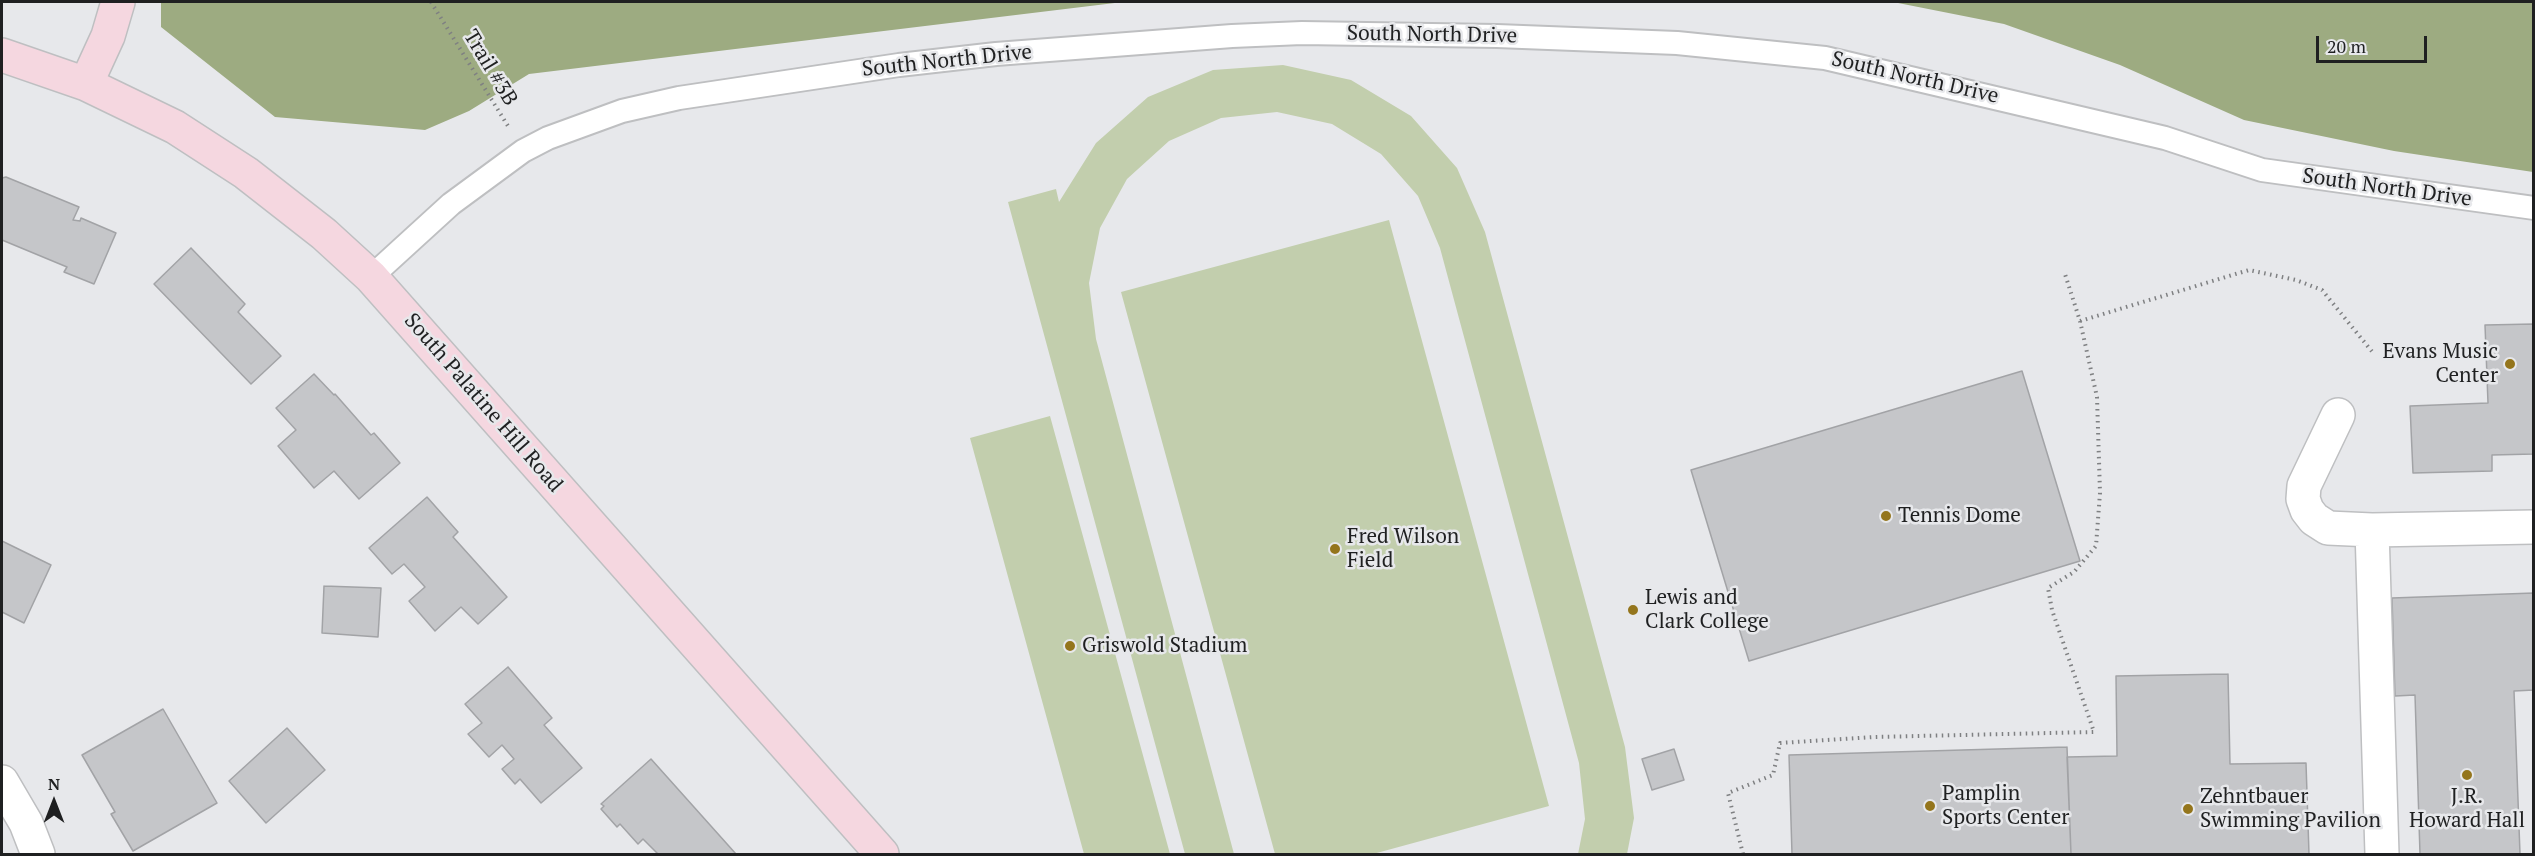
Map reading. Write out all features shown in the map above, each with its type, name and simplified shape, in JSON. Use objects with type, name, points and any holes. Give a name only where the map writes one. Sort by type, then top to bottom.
[{"type":"street","points":[[86,84],[108,36],[118,2]]},
{"type":"street","name":"South Palatine Hill Road","points":[[2,55],[86,84],[175,127],[216,151],[299,213],[371,277],[882,855]]},
{"type":"street","points":[[2338,415],[2305,479],[2303,499],[2314,519],[2328,528],[2372,530],[2534,526]]},
{"type":"street","points":[[2372,530],[2382,855]]},
{"type":"street","points":[[2,782],[26,823],[38,855]]},
{"type":"lane","name":"South North Drive","points":[[371,277],[451,204],[523,151],[548,138],[602,117],[644,105],[898,65],[996,54],[1232,36],[1355,33],[1508,36],[1677,43],[1825,58],[2124,127],[2262,170],[2534,208]]},
{"type":"path","name":"Trail #3B","points":[[431,2],[523,151]]},
{"type":"path","points":[[2080,321],[2249,270],[2296,280],[2322,290],[2374,354]]},
{"type":"path","points":[[1743,855],[1728,793],[1773,775],[1780,743],[2094,732],[2052,610],[2048,588],[2073,572],[2096,546],[2100,493],[2097,397],[2080,321],[2064,271]]},
{"type":"green space","points":[[161,2],[1123,2],[529,74],[469,111],[425,130],[275,117],[161,27]]},
{"type":"green space","points":[[1893,2],[2533,2],[2533,172],[2394,151],[2244,120],[2120,65],[2004,24]]},
{"type":"green space","points":[[1283,65],[1351,80],[1411,116],[1457,168],[1485,232],[1625,747],[1634,818],[1627,854],[1578,854],[1585,819],[1579,763],[1440,248],[1418,196],[1381,154],[1332,124],[1277,112],[1221,118],[1169,141],[1127,179],[1100,228],[1089,283],[1096,339],[1234,854],[1185,854],[1008,202],[1056,189],[1059,202],[1096,143],[1148,97],[1213,70]]},
{"type":"green space","name":"Fred Wilson Field","points":[[1389,220],[1549,806],[1373,854],[1275,854],[1121,292]]},
{"type":"green space","name":"Griswold Stadium","points":[[1050,416],[1170,854],[1084,854],[970,438]]},
{"type":"building","points":[[6,177],[79,207],[73,220],[80,221],[81,218],[116,233],[94,284],[64,272],[67,267],[2,240],[2,178]]},
{"type":"building","points":[[191,248],[245,304],[238,312],[281,356],[251,384],[154,284]]},
{"type":"building","name":"Evans Music Center","points":[[2534,324],[2534,454],[2492,455],[2492,471],[2413,473],[2410,406],[2488,403],[2485,325]]},
{"type":"building","name":"Tennis Dome","points":[[2022,371],[2080,561],[1749,661],[1691,470]]},
{"type":"building","points":[[314,374],[371,435],[374,433],[400,463],[359,499],[334,471],[314,488],[278,446],[296,430],[276,408]]},
{"type":"building","points":[[427,497],[458,532],[453,537],[507,597],[478,624],[461,607],[435,631],[409,601],[425,587],[404,564],[392,574],[369,548]]},
{"type":"building","points":[[2,541],[51,565],[24,623],[2,612]]},
{"type":"building","points":[[324,586],[381,588],[378,637],[322,633]]},
{"type":"building","name":"J.R. Howard Hall","points":[[2534,593],[2534,690],[2514,691],[2520,854],[2420,854],[2415,695],[2395,696],[2392,598]]},
{"type":"building","points":[[508,667],[552,718],[544,725],[582,768],[541,803],[520,779],[515,784],[502,769],[514,759],[502,745],[489,757],[468,734],[482,723],[465,704]]},
{"type":"building","name":"Zehntbauer Swimming Pavilion","points":[[2228,674],[2230,764],[2306,763],[2309,854],[2071,854],[2067,757],[2117,756],[2116,676]]},
{"type":"building","points":[[163,709],[217,803],[133,851],[111,814],[115,812],[82,755]]},
{"type":"building","points":[[287,728],[325,770],[266,823],[229,781]]},
{"type":"building","name":"Pamplin Sports Center","points":[[2067,747],[2071,854],[1792,854],[1789,755]]},
{"type":"building","points":[[1674,749],[1684,780],[1652,790],[1642,759]]},
{"type":"building","points":[[651,759],[736,854],[658,854],[643,839],[638,844],[620,824],[617,827],[601,809],[604,806],[601,804]]},
{"type":"place","name":"Evans Music Center","points":[[2510,364]]},
{"type":"place","name":"Tennis Dome","points":[[1886,516]]},
{"type":"place","name":"Fred Wilson Field","points":[[1335,549]]},
{"type":"place","name":"Lewis and Clark College","points":[[1633,610]]},
{"type":"place","name":"Griswold Stadium","points":[[1070,646]]},
{"type":"place","name":"J.R. Howard Hall","points":[[2467,775]]},
{"type":"place","name":"Pamplin Sports Center","points":[[1930,806]]},
{"type":"place","name":"Zehntbauer Swimming Pavilion","points":[[2188,809]]}]
